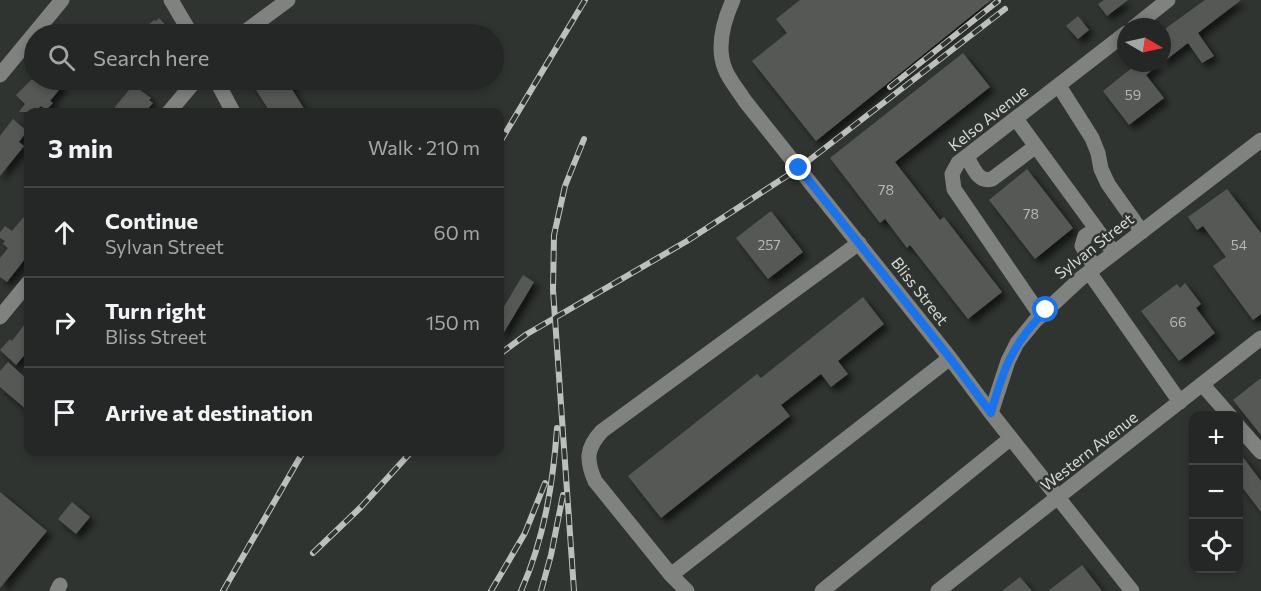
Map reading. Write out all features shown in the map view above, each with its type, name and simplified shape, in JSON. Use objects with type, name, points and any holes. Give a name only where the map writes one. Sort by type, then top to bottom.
[{"type":"street","points":[[42,24],[62,0]]},
{"type":"street","points":[[171,0],[185,24]]},
{"type":"street","points":[[256,24],[288,0]]},
{"type":"street","name":"Bliss Street","points":[[734,0],[727,13],[721,42],[724,69],[745,101],[1132,591]]},
{"type":"street","points":[[1145,18],[1168,0]]},
{"type":"street","name":"Kelso Avenue","points":[[1041,316],[954,189],[952,174],[958,163],[1117,40]]},
{"type":"street","points":[[0,75],[24,46]]},
{"type":"street","points":[[1059,86],[1092,138],[1108,184],[1142,232]]},
{"type":"street","points":[[172,108],[188,90]]},
{"type":"street","points":[[221,90],[231,108]]},
{"type":"street","points":[[1016,119],[1114,253]]},
{"type":"street","name":"Sylvan Street","points":[[991,413],[1001,378],[1012,352],[1023,335],[1041,316],[1092,270],[1261,140]]},
{"type":"street","points":[[967,157],[980,179],[986,181],[992,179],[1036,146]]},
{"type":"street","points":[[1096,229],[1085,236],[1082,246],[1092,270],[1180,402]]},
{"type":"street","points":[[687,591],[671,575],[595,481],[590,470],[588,456],[592,441],[602,431],[859,243]]},
{"type":"street","points":[[0,317],[24,288]]},
{"type":"street","name":"Western Avenue","points":[[938,591],[1261,338]]},
{"type":"street","points":[[671,575],[950,358]]},
{"type":"street","points":[[1203,384],[1226,411]]},
{"type":"street","points":[[1243,431],[1261,452]]},
{"type":"street","points":[[822,591],[1011,438]]},
{"type":"building","points":[[800,0],[991,0],[816,141],[752,61],[787,33],[776,19]]},
{"type":"building","points":[[1104,0],[1128,0],[1107,16],[1098,4]]},
{"type":"building","points":[[1205,0],[1241,0],[1198,33],[1214,56],[1202,63],[1188,43],[1171,56],[1171,25]]},
{"type":"building","points":[[1078,16],[1089,30],[1078,39],[1066,26]]},
{"type":"building","points":[[159,18],[164,24],[149,24]]},
{"type":"building","points":[[963,53],[990,87],[895,162],[940,220],[944,217],[1002,292],[968,319],[910,245],[907,248],[885,219],[880,223],[830,158]]},
{"type":"building","points":[[1127,72],[1150,72],[1146,75],[1164,98],[1129,125],[1103,91]]},
{"type":"building","points":[[24,87],[24,90],[59,90],[50,101],[53,103],[48,108],[41,106],[24,108],[24,112],[19,112],[25,104],[16,95]]},
{"type":"building","points":[[129,90],[140,90],[151,98],[149,100],[153,103],[149,108],[114,108]]},
{"type":"building","points":[[256,90],[292,90],[304,108],[268,108]]},
{"type":"building","points":[[13,119],[24,128],[24,135],[19,142],[24,146],[0,176],[0,136]]},
{"type":"building","points":[[1027,169],[1073,228],[1035,259],[989,200]]},
{"type":"building","points":[[1227,189],[1261,233],[1261,314],[1253,320],[1213,266],[1226,257],[1203,226],[1197,230],[1188,217]]},
{"type":"building","points":[[771,211],[803,252],[768,279],[736,238]]},
{"type":"building","points":[[24,217],[24,260],[7,282],[0,277],[0,258],[8,248],[3,244],[5,241],[0,238],[0,232],[5,226],[12,231]]},
{"type":"building","points":[[523,275],[534,282],[504,332],[504,306]]},
{"type":"building","points":[[1185,283],[1201,304],[1196,308],[1215,333],[1179,361],[1141,311],[1177,284],[1180,288]]},
{"type":"building","points":[[863,297],[884,324],[838,361],[848,374],[831,387],[821,374],[781,405],[790,416],[661,518],[628,476],[757,374],[761,378]]},
{"type":"building","points":[[24,325],[24,356],[16,365],[0,350],[10,339],[12,341]]},
{"type":"building","points":[[8,362],[24,376],[24,408],[0,387],[0,371]]},
{"type":"building","points":[[1261,378],[1261,435],[1243,411],[1233,400]]},
{"type":"building","points":[[1243,457],[1261,481],[1261,512],[1243,488]]},
{"type":"building","points":[[0,492],[47,531],[0,588]]},
{"type":"building","points":[[72,502],[90,517],[76,534],[58,519]]},
{"type":"building","points":[[1082,565],[1102,591],[1048,591]]},
{"type":"building","points":[[1020,577],[1032,591],[1002,591]]},
{"type":"railway","points":[[504,135],[585,0]]},
{"type":"railway","points":[[890,87],[998,1]]},
{"type":"railway","points":[[504,351],[527,334],[687,241],[799,168],[1005,9]]},
{"type":"railway","points":[[574,591],[553,290],[554,235],[565,186],[584,139]]},
{"type":"railway","points":[[521,591],[536,552],[546,511],[557,428]]},
{"type":"railway","points":[[223,591],[301,456]]},
{"type":"railway","points":[[313,553],[361,507],[407,456]]},
{"type":"railway","points":[[491,591],[525,533],[545,483]]},
{"type":"railway","points":[[541,591],[563,495]]},
{"type":"route","points":[[799,168],[991,413],[1004,369],[1017,343],[1046,310]]}]
